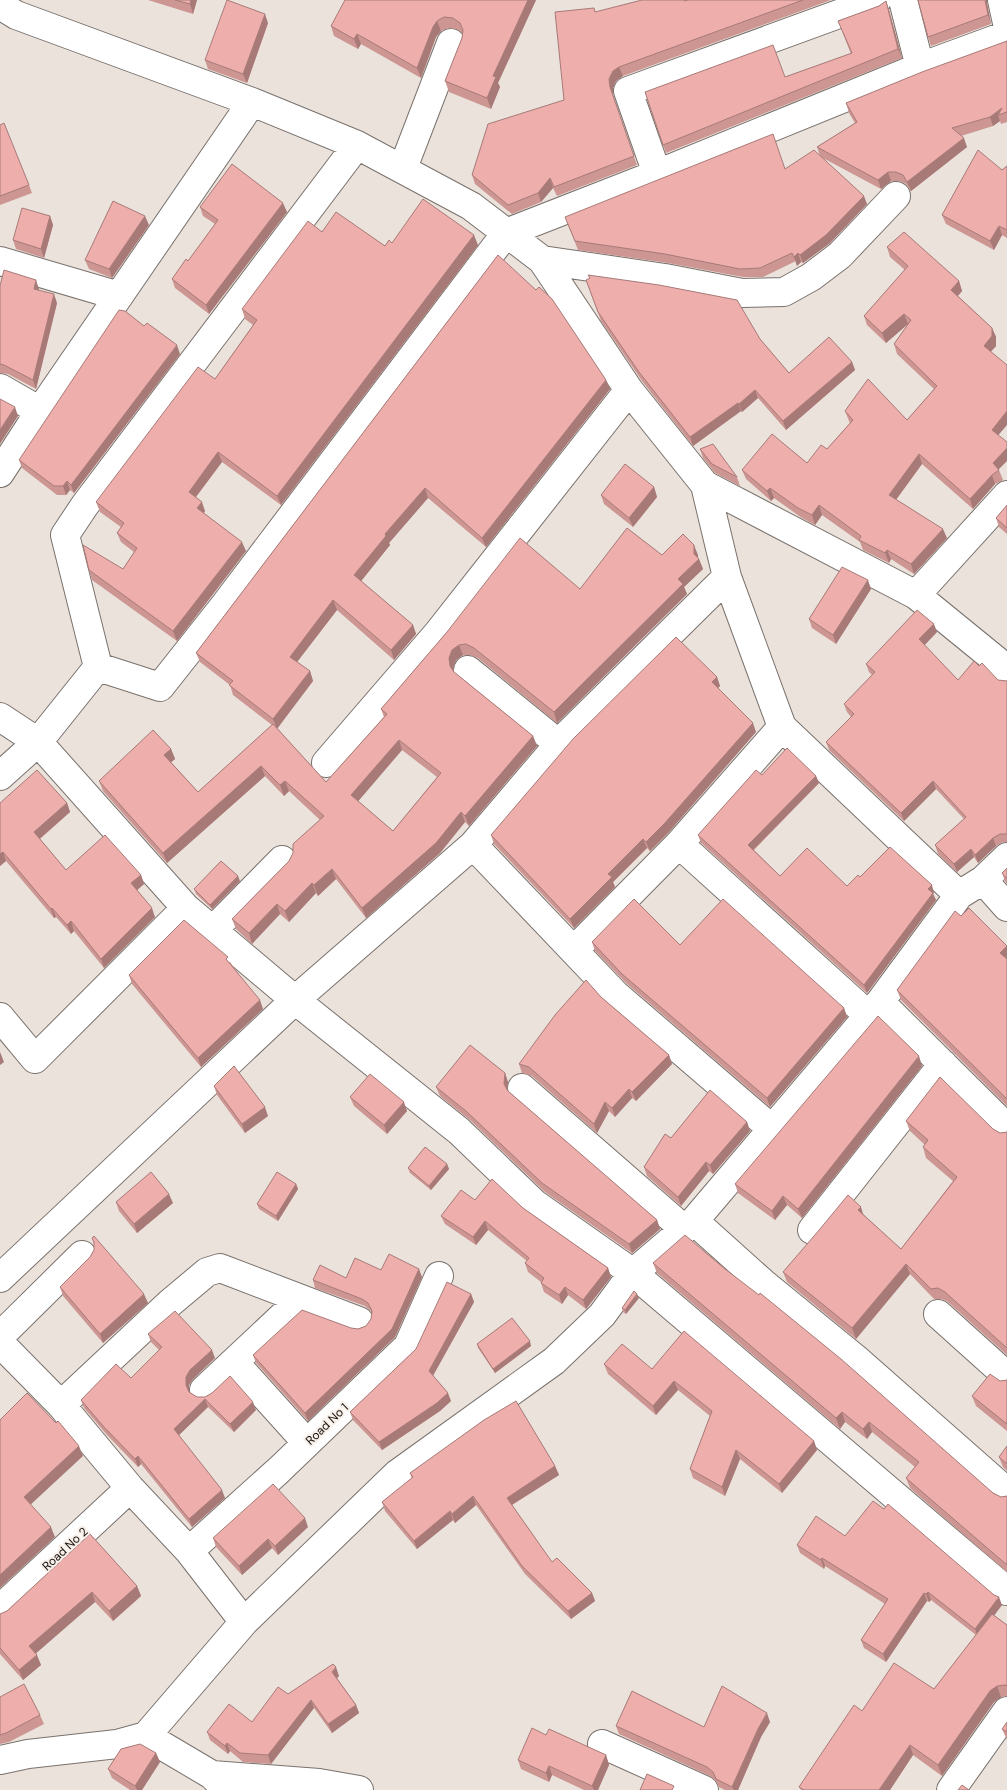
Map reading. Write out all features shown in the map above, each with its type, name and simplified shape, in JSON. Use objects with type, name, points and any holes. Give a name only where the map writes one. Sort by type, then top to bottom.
[{"type":"street","points":[[657,174],[628,91],[877,0]]},
{"type":"street","points":[[903,0],[920,66]]},
{"type":"street","points":[[1002,0],[1007,23]]},
{"type":"street","points":[[0,5],[16,15],[252,102],[357,145],[471,206],[542,260],[629,390],[705,485],[916,595],[997,661],[1007,674]]},
{"type":"street","points":[[98,667],[160,687],[224,606],[506,233],[657,174],[920,66],[1007,35]]},
{"type":"street","points":[[403,168],[451,43]]},
{"type":"street","points":[[0,473],[40,411],[252,102]]},
{"type":"street","points":[[98,667],[66,535],[85,506],[357,145]]},
{"type":"street","points":[[542,260],[666,278],[742,293],[784,292],[811,277],[840,254],[896,196]]},
{"type":"street","points":[[0,261],[119,296]]},
{"type":"street","points":[[0,388],[40,411]]},
{"type":"street","points":[[326,763],[438,632],[629,390]]},
{"type":"street","points":[[705,485],[727,577],[782,726],[959,895]]},
{"type":"street","points":[[916,595],[1007,495]]},
{"type":"street","points":[[481,816],[553,739],[727,577]]},
{"type":"street","points":[[0,776],[38,742],[98,667]]},
{"type":"street","points":[[468,670],[553,739]]},
{"type":"street","points":[[0,717],[38,742],[186,908],[212,931],[459,1131],[535,1204],[633,1273],[1007,1590]]},
{"type":"street","points":[[574,950],[678,844],[782,726]]},
{"type":"street","points":[[0,1278],[295,1000],[473,844],[553,739]]},
{"type":"street","points":[[473,844],[615,994],[772,1129]]},
{"type":"street","points":[[678,844],[943,1064],[1007,1128]]},
{"type":"street","points":[[0,1760],[28,1754],[117,1744],[146,1736],[244,1622],[397,1474],[554,1361],[602,1315],[633,1273],[689,1225],[772,1129],[874,1008],[959,895],[983,880],[1007,857]]},
{"type":"street","points":[[212,931],[282,860]]},
{"type":"street","points":[[983,880],[1007,907]]},
{"type":"street","points":[[0,1017],[35,1059],[186,908]]},
{"type":"street","points":[[812,1230],[943,1064]]},
{"type":"street","points":[[522,1088],[854,1358],[1007,1492]]},
{"type":"street","points":[[0,1336],[82,1255]]},
{"type":"street","points":[[61,1405],[170,1303],[207,1272],[220,1268],[359,1322]]},
{"type":"street","name":"Road No 1","points":[[189,1551],[307,1443],[408,1346],[438,1276]]},
{"type":"street","points":[[204,1390],[301,1299]]},
{"type":"street","points":[[938,1314],[1007,1376]]},
{"type":"street","points":[[0,1343],[61,1405],[130,1488],[189,1551],[244,1622]]},
{"type":"street","points":[[234,1362],[307,1443]]},
{"type":"street","name":"Road No 2","points":[[0,1609],[130,1488]]},
{"type":"street","points":[[962,1786],[1007,1711]]},
{"type":"street","points":[[146,1736],[220,1783],[319,1783],[359,1790]]},
{"type":"street","points":[[602,1744],[704,1790]]},
{"type":"building","points":[[175,0],[191,0],[190,4]]},
{"type":"building","points":[[227,0],[265,14],[243,74],[205,60]]},
{"type":"building","points":[[345,0],[528,0],[493,76],[496,77],[487,98],[445,81],[462,38],[463,30],[460,23],[453,18],[444,17],[437,21],[417,68],[357,34],[354,39],[331,26]]},
{"type":"building","points":[[642,0],[803,0],[619,67],[613,71],[609,79],[610,87],[634,156],[554,187],[550,178],[538,193],[508,205],[472,175],[488,124],[564,100],[555,12],[594,8],[595,12]]},
{"type":"building","points":[[918,0],[985,0],[988,15],[928,37]]},
{"type":"building","points":[[886,1],[898,49],[663,145],[645,92],[773,45],[785,77],[852,53],[838,21],[879,6]]},
{"type":"building","points":[[1007,41],[1007,112],[998,115],[1002,108],[990,117],[952,128],[964,138],[907,182],[903,175],[896,172],[888,172],[878,180],[817,147],[857,122],[846,103],[922,72]]},
{"type":"building","points":[[4,123],[29,185],[0,196],[0,125]]},
{"type":"building","points":[[773,134],[785,169],[814,150],[864,196],[826,235],[800,255],[798,253],[794,257],[792,253],[760,268],[740,269],[665,254],[575,241],[565,217]]},
{"type":"building","points":[[978,150],[1002,170],[1007,166],[1007,230],[999,226],[990,241],[942,215]]},
{"type":"building","points":[[232,164],[283,203],[206,305],[172,279],[186,259],[188,261],[218,220],[200,207]]},
{"type":"building","points":[[423,199],[474,235],[277,496],[218,452],[189,492],[202,502],[197,508],[242,542],[173,631],[89,570],[83,545],[123,569],[137,548],[117,533],[124,523],[96,502],[198,367],[215,379],[257,320],[242,309],[308,221],[322,232],[336,212],[385,246],[389,240],[392,243]]},
{"type":"building","points":[[113,201],[145,216],[109,269],[85,260]]},
{"type":"building","points":[[22,208],[50,216],[41,249],[13,240]]},
{"type":"building","points":[[904,232],[959,281],[951,290],[992,328],[992,336],[984,346],[1007,365],[1007,411],[992,430],[1007,442],[1007,448],[993,463],[999,470],[970,499],[919,454],[889,495],[943,529],[911,564],[887,550],[885,553],[859,540],[861,536],[819,505],[812,515],[798,508],[770,488],[767,491],[742,470],[772,434],[807,463],[821,445],[827,449],[853,420],[845,411],[868,379],[907,420],[937,386],[894,344],[911,320],[904,314],[882,333],[864,316],[908,266],[887,247]]},
{"type":"building","points":[[498,255],[536,290],[539,287],[552,299],[606,380],[482,538],[425,488],[385,534],[386,536],[354,575],[413,625],[391,650],[333,600],[290,657],[310,671],[273,719],[229,685],[233,681],[196,653]]},
{"type":"building","points":[[4,270],[36,280],[34,289],[54,294],[33,380],[0,364],[0,286]]},
{"type":"building","points":[[588,275],[659,285],[737,300],[760,339],[789,373],[829,337],[852,362],[783,421],[755,390],[739,404],[690,437],[639,372],[598,312],[586,280],[590,278]]},
{"type":"building","points":[[119,310],[125,311],[144,326],[147,323],[177,345],[71,485],[67,481],[63,486],[54,486],[19,460]]},
{"type":"building","points":[[0,399],[15,407],[0,430]]},
{"type":"building","points":[[713,444],[737,477],[712,464],[700,449]]},
{"type":"building","points":[[625,464],[654,487],[629,518],[601,495]]},
{"type":"building","points":[[1007,505],[1007,528],[996,518]]},
{"type":"building","points":[[627,528],[662,555],[683,534],[694,545],[694,554],[699,559],[678,579],[683,584],[554,712],[474,648],[466,644],[459,645],[452,650],[449,658],[450,666],[454,672],[533,736],[465,816],[461,812],[436,843],[362,908],[332,869],[314,885],[312,883],[285,911],[277,904],[249,933],[232,919],[289,861],[293,853],[293,844],[324,816],[285,781],[280,785],[261,766],[163,853],[99,781],[153,730],[171,749],[164,755],[198,792],[273,724],[326,782],[387,714],[381,709],[447,632],[520,538],[580,589]],"holes":[[[399,740],[441,773],[393,831],[351,795]]]},
{"type":"building","points":[[842,567],[868,580],[833,635],[809,619]]},
{"type":"building","points":[[917,610],[934,624],[919,639],[958,680],[974,661],[979,666],[982,663],[998,680],[1007,681],[1007,834],[1000,834],[993,838],[975,855],[971,849],[954,864],[935,845],[966,817],[933,781],[901,813],[826,742],[854,714],[844,704],[875,672],[866,664]]},
{"type":"building","points":[[676,637],[717,677],[712,682],[753,723],[664,824],[646,842],[643,839],[608,874],[612,877],[570,919],[491,835],[573,739]]},
{"type":"building","points":[[787,748],[816,776],[748,845],[780,876],[807,848],[847,886],[858,875],[860,877],[890,847],[932,885],[928,889],[933,893],[864,985],[698,835],[756,770],[762,775]]},
{"type":"building","points":[[37,770],[67,803],[34,832],[66,870],[105,835],[141,875],[131,883],[152,908],[101,959],[71,921],[67,925],[3,852],[0,854],[0,803]]},
{"type":"building","points":[[221,861],[238,876],[210,905],[194,889]]},
{"type":"building","points":[[1007,868],[1007,879],[1002,873]]},
{"type":"building","points":[[634,899],[680,945],[723,899],[844,1008],[767,1098],[622,974],[592,942]]},
{"type":"building","points":[[969,908],[1007,946],[1000,953],[1007,959],[1007,1099],[897,990],[955,911],[961,916]]},
{"type":"building","points":[[184,920],[228,957],[226,959],[260,1000],[198,1058],[129,975]]},
{"type":"building","points":[[586,980],[601,997],[669,1055],[632,1092],[629,1089],[612,1108],[605,1102],[594,1124],[529,1067],[519,1064],[555,1015]]},
{"type":"building","points":[[878,1016],[919,1056],[798,1209],[783,1196],[772,1211],[735,1184]]},
{"type":"building","points":[[470,1045],[505,1073],[504,1084],[508,1091],[657,1220],[629,1244],[542,1183],[466,1111],[436,1087]]},
{"type":"building","points":[[234,1066],[265,1107],[242,1124],[214,1086]]},
{"type":"building","points":[[370,1074],[404,1102],[384,1125],[350,1097]]},
{"type":"building","points":[[940,1077],[993,1129],[1000,1133],[1007,1132],[1007,1348],[945,1292],[938,1288],[931,1289],[906,1264],[852,1328],[783,1272],[848,1195],[861,1207],[858,1210],[901,1249],[957,1177],[923,1147],[928,1140],[906,1121]]},
{"type":"building","points":[[710,1090],[747,1122],[710,1165],[706,1162],[678,1197],[644,1167],[665,1134],[671,1138]]},
{"type":"building","points":[[425,1147],[447,1164],[429,1186],[408,1168]]},
{"type":"building","points":[[151,1172],[169,1194],[134,1224],[116,1202]]},
{"type":"building","points":[[277,1172],[296,1184],[276,1216],[257,1204]]},
{"type":"building","points":[[492,1179],[523,1208],[608,1268],[583,1300],[565,1287],[559,1295],[541,1283],[544,1278],[525,1263],[529,1258],[485,1221],[473,1237],[441,1216],[461,1190],[475,1200]]},
{"type":"building","points":[[685,1235],[725,1269],[759,1295],[760,1293],[841,1359],[993,1493],[1001,1497],[1007,1496],[1007,1565],[906,1478],[919,1462],[869,1422],[863,1429],[842,1412],[836,1418],[653,1263]]},
{"type":"building","points":[[94,1236],[144,1294],[100,1334],[60,1287],[90,1257],[94,1250],[92,1238]]},
{"type":"building","points":[[389,1254],[419,1269],[392,1329],[305,1413],[253,1355],[302,1310],[351,1328],[358,1329],[366,1326],[371,1319],[372,1311],[368,1303],[313,1280],[320,1265],[346,1278],[355,1258],[381,1270]]},
{"type":"building","points":[[447,1282],[471,1294],[429,1371],[448,1393],[437,1403],[379,1442],[350,1412],[416,1349]]},
{"type":"building","points":[[634,1291],[637,1294],[625,1310],[622,1308]]},
{"type":"building","points":[[175,1311],[212,1350],[190,1370],[186,1377],[186,1385],[189,1392],[197,1397],[205,1397],[230,1376],[253,1402],[230,1424],[205,1399],[174,1429],[222,1490],[189,1519],[138,1456],[135,1459],[81,1400],[116,1364],[131,1378],[162,1347],[148,1334]]},
{"type":"building","points":[[512,1318],[530,1341],[493,1369],[477,1344]]},
{"type":"building","points":[[684,1331],[814,1441],[779,1484],[736,1450],[722,1487],[690,1469],[712,1411],[674,1381],[653,1406],[604,1364],[622,1344],[652,1369]]},
{"type":"building","points":[[990,1374],[1000,1381],[1007,1380],[1007,1424],[972,1396]]},
{"type":"building","points":[[27,1393],[56,1423],[58,1421],[79,1446],[24,1497],[51,1527],[0,1575],[0,1420]]},
{"type":"building","points":[[516,1401],[555,1466],[507,1498],[552,1562],[557,1558],[592,1593],[568,1611],[522,1566],[473,1496],[452,1514],[450,1511],[414,1541],[382,1502],[413,1477],[410,1473],[484,1420]]},
{"type":"building","points":[[1007,1446],[1007,1464],[999,1457]]},
{"type":"building","points":[[273,1484],[305,1518],[275,1546],[268,1539],[239,1566],[213,1538]]},
{"type":"building","points":[[873,1501],[884,1509],[888,1504],[994,1595],[999,1597],[975,1629],[928,1592],[924,1593],[883,1654],[861,1640],[888,1599],[822,1558],[821,1560],[797,1545],[816,1516],[845,1536]]},
{"type":"building","points":[[90,1534],[137,1586],[109,1611],[92,1592],[29,1646],[37,1655],[19,1670],[0,1648],[0,1614],[7,1611]]},
{"type":"building","points":[[992,1614],[1007,1625],[1007,1686],[997,1686],[990,1691],[938,1765],[910,1745],[879,1790],[804,1790],[799,1787],[854,1705],[862,1711],[894,1663],[934,1689]]},
{"type":"building","points":[[333,1664],[336,1667],[332,1672],[356,1705],[328,1724],[311,1700],[268,1755],[240,1753],[227,1743],[225,1746],[207,1732],[229,1704],[252,1722],[278,1687],[288,1694]]},
{"type":"building","points":[[24,1684],[40,1715],[0,1735],[0,1697]]},
{"type":"building","points":[[722,1686],[767,1713],[732,1787],[716,1779],[713,1772],[707,1767],[616,1726],[632,1691],[704,1727]]},
{"type":"building","points":[[1007,1722],[1007,1732],[1002,1729]]},
{"type":"building","points":[[532,1728],[546,1735],[549,1729],[606,1755],[592,1786],[549,1766],[546,1773],[518,1760]]},
{"type":"building","points":[[140,1744],[156,1753],[135,1786],[108,1769],[121,1749]]},
{"type":"building","points":[[647,1774],[674,1786],[672,1790],[640,1790]]},
{"type":"building","points":[[962,1785],[969,1790],[958,1790]]}]
